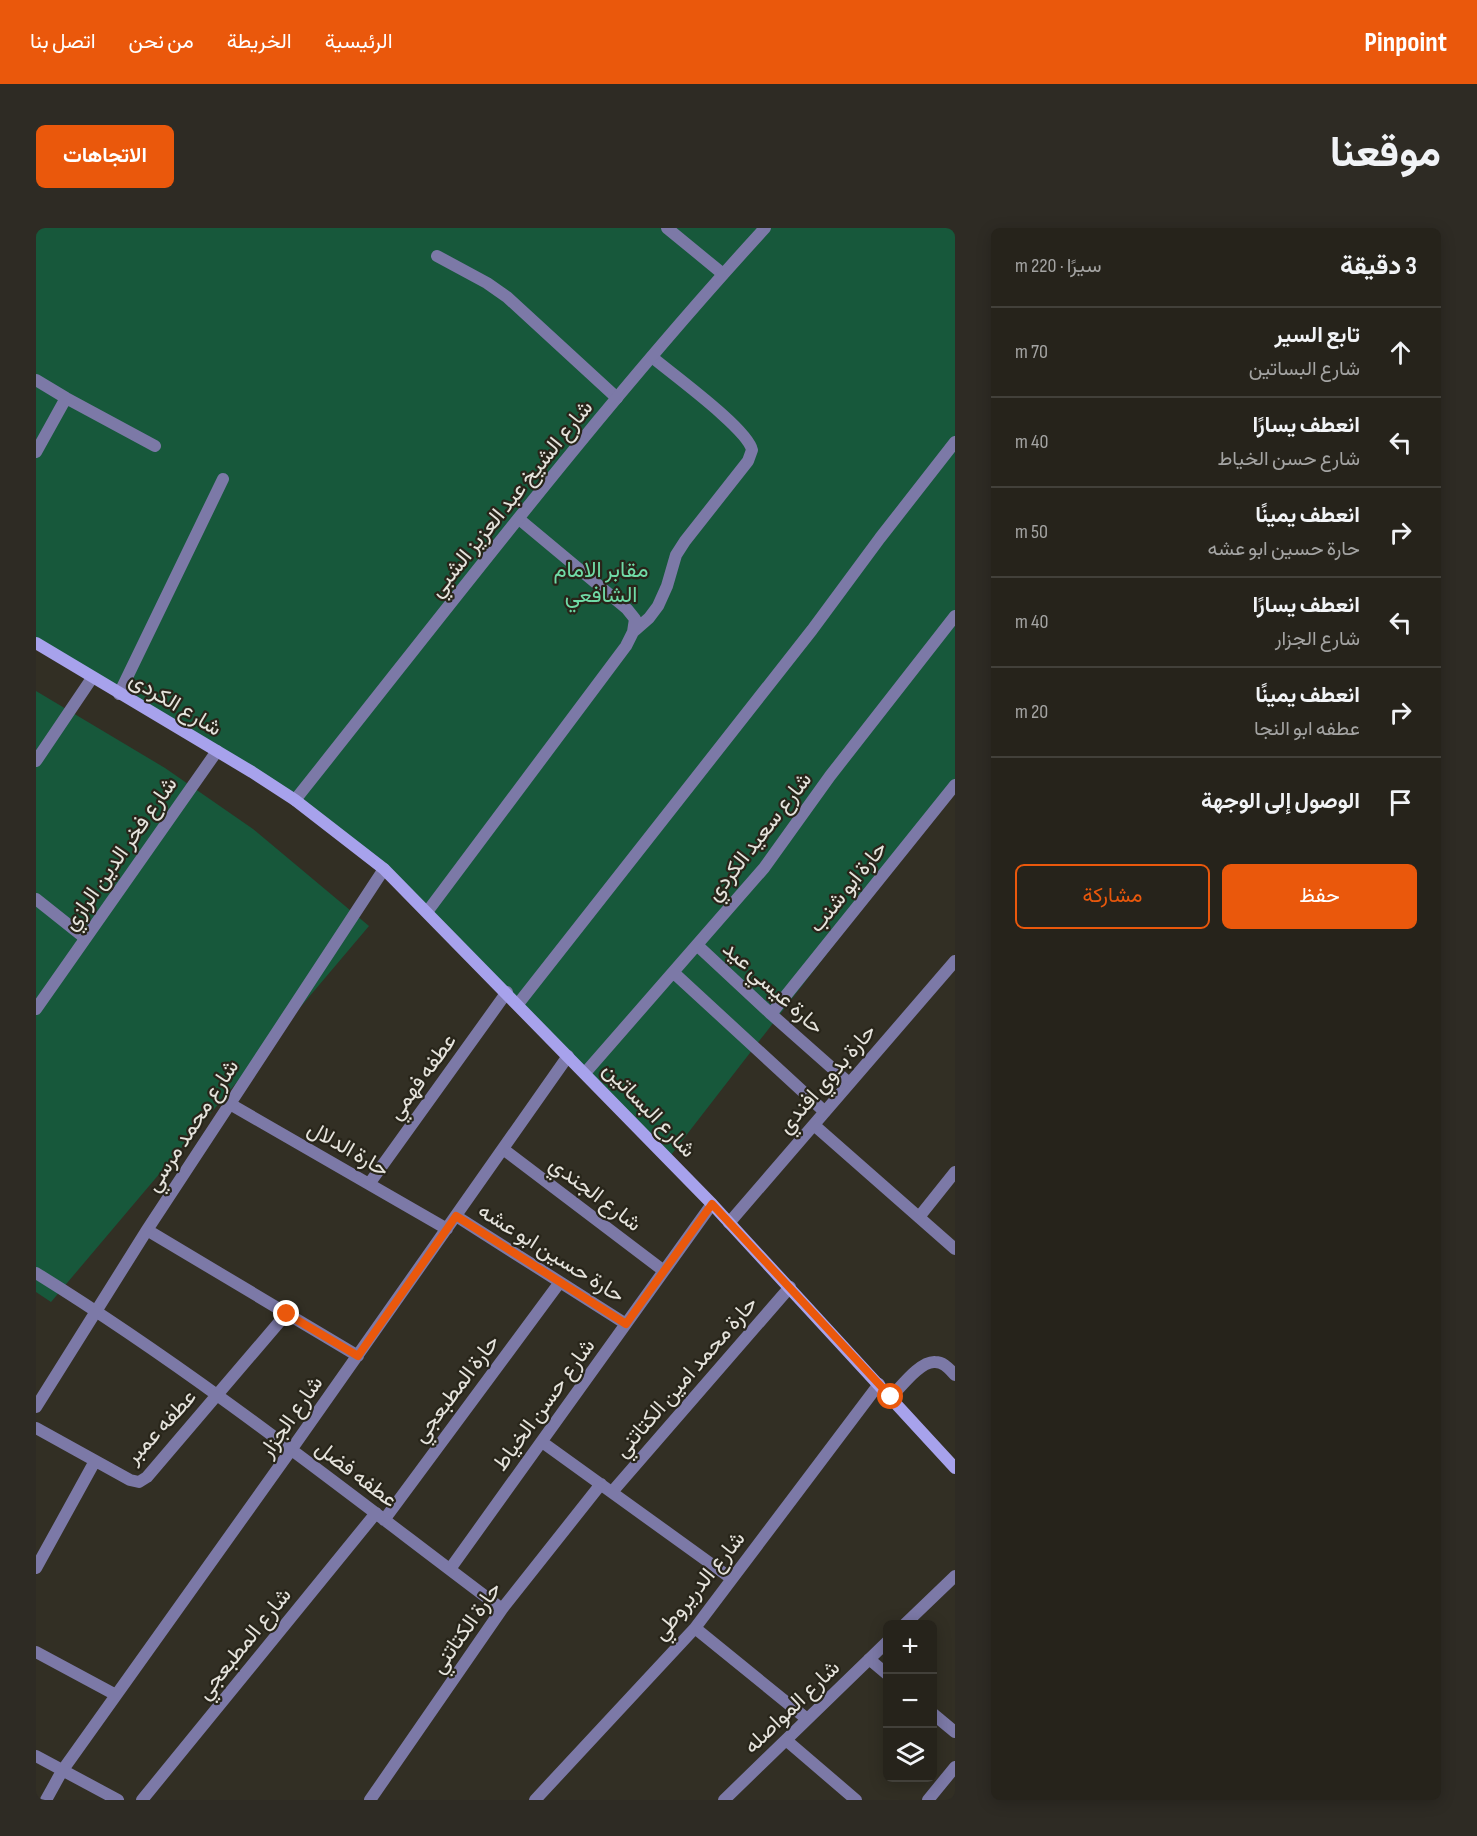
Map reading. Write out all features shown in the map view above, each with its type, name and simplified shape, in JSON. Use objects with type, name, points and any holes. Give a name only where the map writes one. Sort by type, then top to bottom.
[{"type":"street","points":[[667,228],[723,274]]},
{"type":"street","name":"شارع الشيخ عبد العزيز الشبي","points":[[295,800],[617,398],[765,228]]},
{"type":"street","points":[[437,256],[487,283],[507,297],[617,398]]},
{"type":"street","points":[[633,632],[649,618],[658,606],[667,586],[676,555],[748,461],[752,450],[747,440],[729,421],[652,357]]},
{"type":"street","points":[[36,380],[155,446]]},
{"type":"street","points":[[36,452],[66,398]]},
{"type":"street","points":[[518,1004],[812,630],[879,538],[955,441]]},
{"type":"street","points":[[119,693],[223,479]]},
{"type":"street","points":[[426,912],[626,646],[633,632],[635,618],[627,609],[519,519]]},
{"type":"street","name":"شارع سعيد الكردي","points":[[585,1073],[765,868],[830,776],[955,616]]},
{"type":"street","name":"شارع الكردى","points":[[36,643],[295,800]]},
{"type":"street","points":[[36,761],[92,678]]},
{"type":"street","name":"شارع فخر الدين الرازي","points":[[36,1009],[217,751]]},
{"type":"street","name":"حارة ابو شنب","points":[[771,1014],[955,785]]},
{"type":"street","name":"شارع البساتين","points":[[295,800],[384,869],[518,1004],[712,1204],[955,1468]]},
{"type":"street","name":"شارع محمد مرسي","points":[[36,1407],[147,1230],[384,869]]},
{"type":"street","points":[[36,899],[85,938]]},
{"type":"street","name":"حارة عيسي عيد","points":[[698,946],[849,1083]]},
{"type":"street","name":"حارة بدوي افندي","points":[[729,1223],[955,961]]},
{"type":"street","points":[[674,973],[825,1112]]},
{"type":"street","name":"عطفه فهمي","points":[[369,1184],[507,993]]},
{"type":"street","name":"شارع الجزار","points":[[46,1800],[62,1771],[358,1356],[568,1056]]},
{"type":"street","name":"حارة الدلال","points":[[230,1104],[447,1228]]},
{"type":"street","points":[[814,1125],[955,1249]]},
{"type":"street","name":"شارع الجندي","points":[[503,1149],[664,1271]]},
{"type":"street","points":[[919,1217],[955,1172]]},
{"type":"street","name":"شارع حسن الخياط","points":[[450,1569],[712,1204]]},
{"type":"street","name":"حارة حسين ابو عشه","points":[[456,1216],[626,1324]]},
{"type":"street","points":[[147,1230],[358,1356]]},
{"type":"street","name":"عطفه فضل","points":[[36,1273],[96,1310],[218,1395],[502,1609]]},
{"type":"street","name":"حارة المطبعجي","points":[[380,1517],[560,1282]]},
{"type":"street","name":"حارة محمد امين الكتاتني","points":[[612,1492],[790,1287]]},
{"type":"street","points":[[218,1395],[287,1314]]},
{"type":"street","points":[[891,1397],[917,1370],[926,1364],[935,1362],[944,1364],[955,1374]]},
{"type":"street","name":"شارع الدريروطي","points":[[535,1800],[695,1628],[879,1384]]},
{"type":"street","name":"عطفه عمبر","points":[[36,1428],[130,1480],[139,1482],[147,1477],[218,1395]]},
{"type":"street","points":[[542,1442],[732,1579]]},
{"type":"street","points":[[36,1568],[95,1461]]},
{"type":"street","name":"حارة الكتاتني","points":[[370,1800],[502,1609],[601,1484]]},
{"type":"street","name":"شارع المطبعجي","points":[[142,1800],[380,1517]]},
{"type":"street","points":[[909,1620],[955,1576]]},
{"type":"street","points":[[695,1628],[807,1719]]},
{"type":"street","name":"شارع المواصله","points":[[724,1800],[883,1646]]},
{"type":"street","points":[[36,1652],[116,1695]]},
{"type":"street","points":[[869,1659],[883,1670]]},
{"type":"street","points":[[937,1716],[955,1732]]},
{"type":"street","points":[[786,1740],[856,1800]]},
{"type":"street","points":[[36,1756],[118,1800]]},
{"type":"street","points":[[928,1800],[955,1767]]},
{"type":"green space","name":"مقابر الامام الشافعي","points":[[36,228],[955,228],[955,788],[671,1155],[377,856],[36,637]]},
{"type":"green space","points":[[36,691],[165,768],[253,829],[369,926],[51,1302],[36,1292]]},
{"type":"route","points":[[287,1314],[358,1356],[456,1216],[626,1324],[712,1204],[891,1397]]}]
